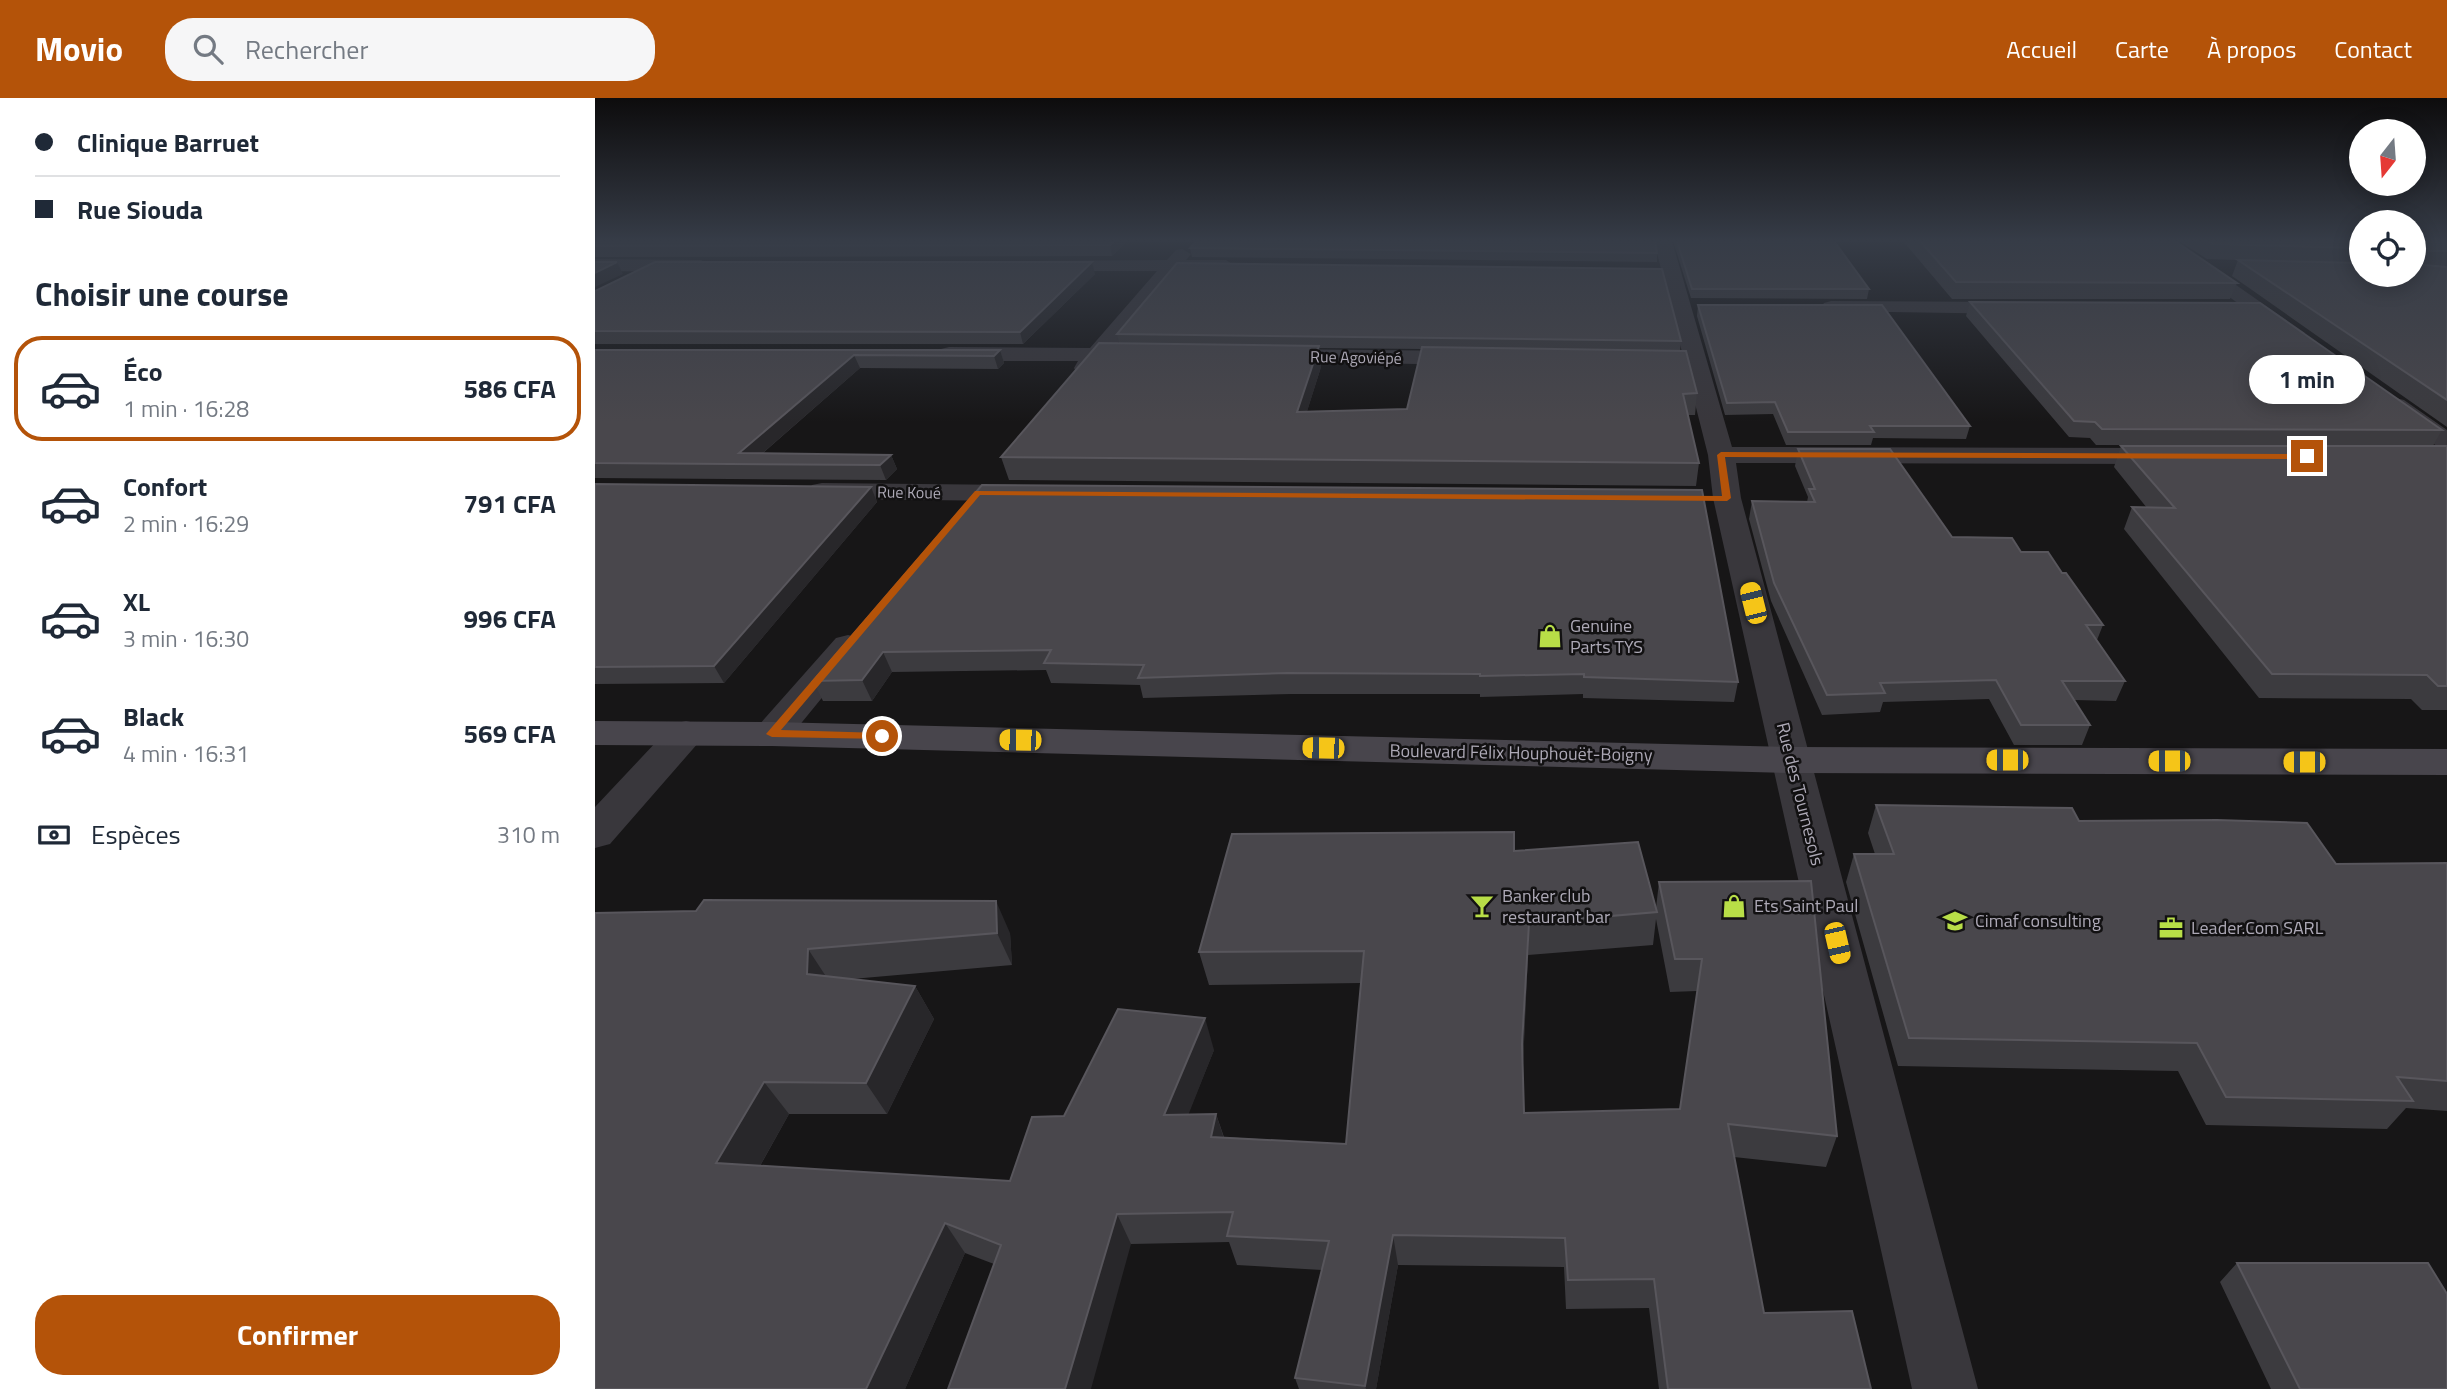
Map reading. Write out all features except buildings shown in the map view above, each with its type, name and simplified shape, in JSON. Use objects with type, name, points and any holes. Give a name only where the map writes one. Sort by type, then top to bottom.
[{"type":"street","points":[[1072,384],[1142,301]]},
{"type":"street","name":"Rue des Tournesols","points":[[1678,301],[1682,361],[1721,455],[1713,498],[1792,760],[1945,1389]]},
{"type":"street","points":[[2250,301],[2315,348]]},
{"type":"street","points":[[1805,307],[2039,308]]},
{"type":"street","points":[[2218,308],[2260,308]]},
{"type":"street","points":[[930,354],[1164,355]]},
{"type":"street","name":"Rue Agoviépé","points":[[1244,356],[1489,359]]},
{"type":"street","points":[[2381,395],[2447,442]]},
{"type":"street","points":[[1721,455],[2196,456]]},
{"type":"street","points":[[2419,457],[2447,457]]},
{"type":"street","points":[[969,503],[1003,463]]},
{"type":"street","name":"Rue Koué","points":[[800,490],[969,503],[1061,493]]},
{"type":"street","points":[[772,734],[861,629]]},
{"type":"street","name":"Boulevard Félix Houphouët-Boigny","points":[[595,733],[772,734],[1792,760],[2447,762]]},
{"type":"street","points":[[595,833],[686,733]]},
{"type":"place","name":"Genuine Parts TYS","points":[[1550,636]]},
{"type":"place","name":"Banker club restaurant bar","points":[[1482,906]]},
{"type":"place","name":"Ets Saint Paul","points":[[1734,906]]},
{"type":"place","name":"Cimaf consulting","points":[[1955,921]]},
{"type":"place","name":"Leader.Com SARL","points":[[2171,928]]},
{"type":"route","points":[[882,736],[772,734],[978,492],[1727,498],[1721,455],[2307,456]]}]
